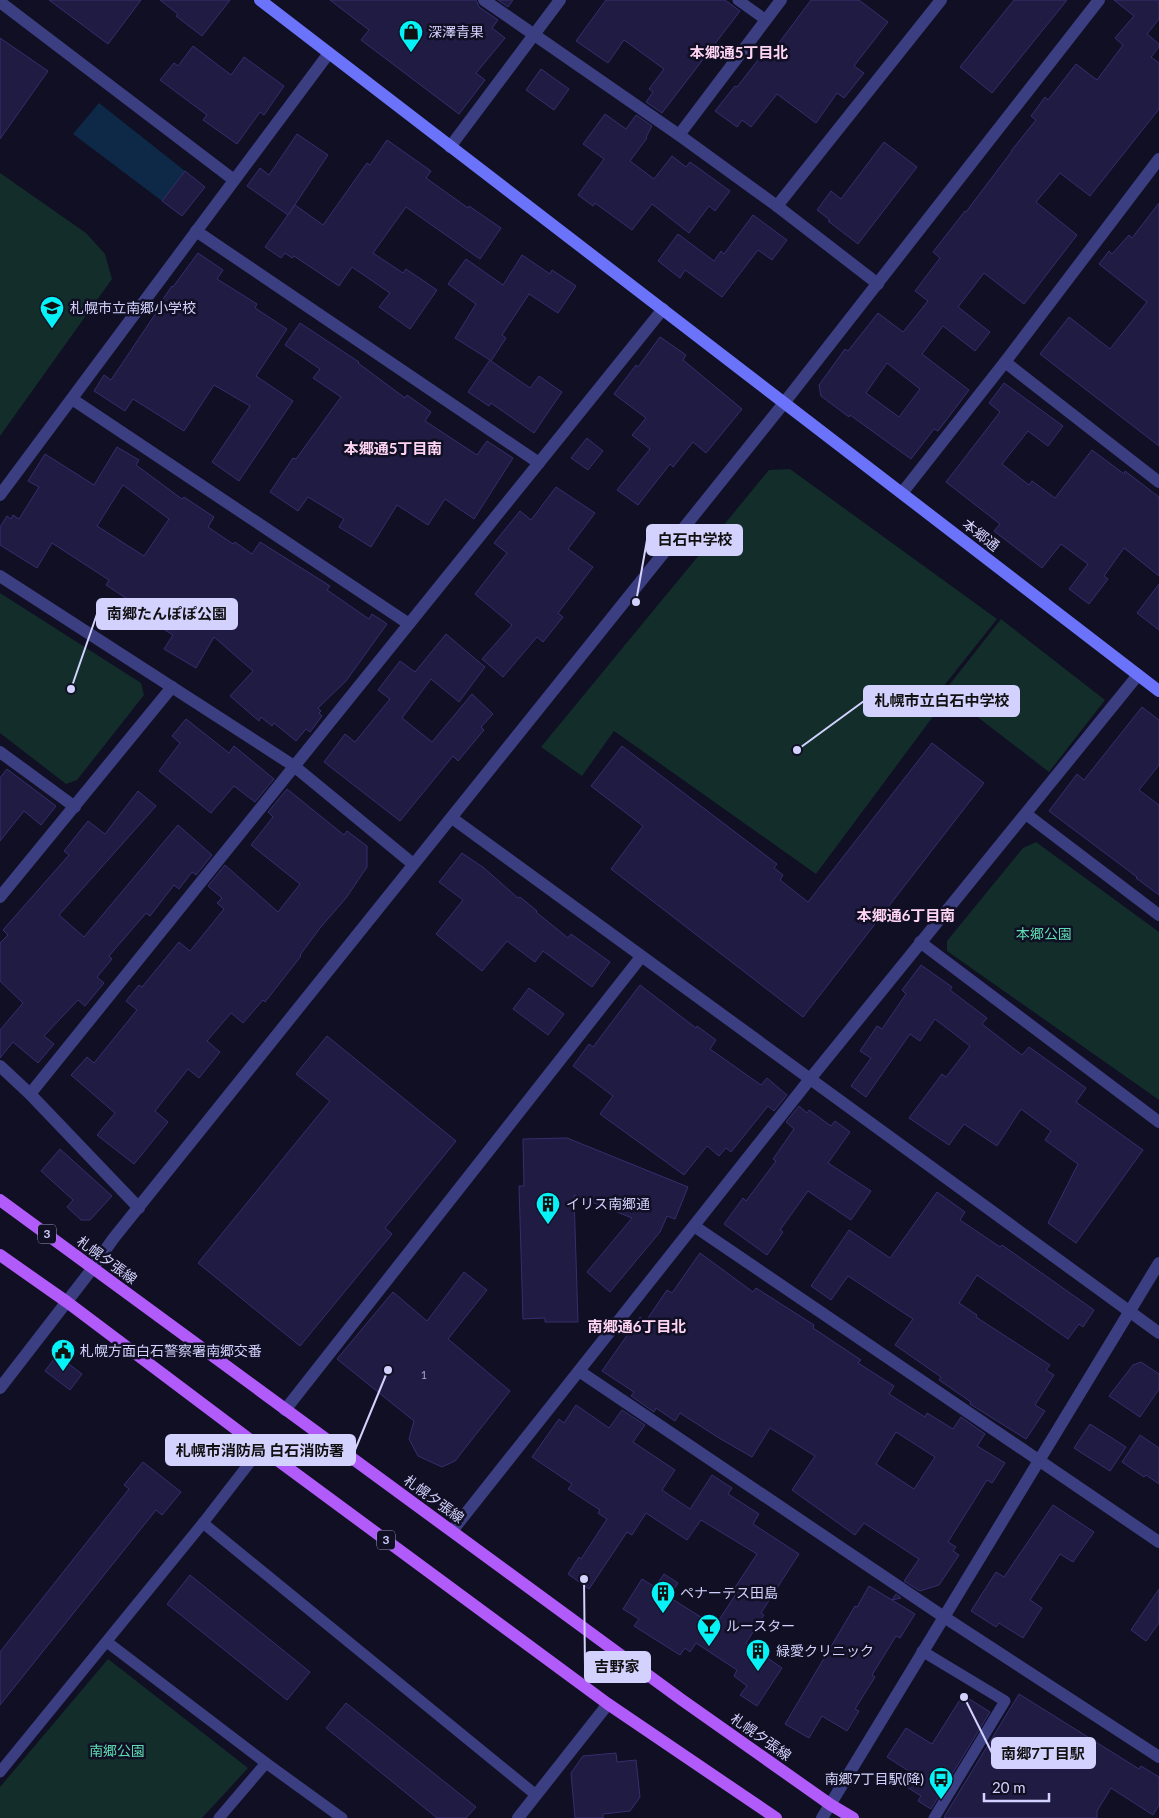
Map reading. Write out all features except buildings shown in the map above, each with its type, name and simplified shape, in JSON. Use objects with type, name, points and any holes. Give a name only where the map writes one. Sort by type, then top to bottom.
[{"type":"main road","name":"札幌夕張線","points":[[0,1200],[674,1694],[831,1805],[853,1818]]},
{"type":"main road","name":"3","points":[[0,1255],[608,1704],[776,1818]]},
{"type":"street","name":"本郷通","points":[[260,0],[1159,691]]},
{"type":"street","points":[[484,0],[679,135],[878,284]]},
{"type":"street","points":[[450,147],[560,0]]},
{"type":"street","points":[[679,135],[781,0]]},
{"type":"street","points":[[776,206],[941,0]]},
{"type":"street","points":[[0,1388],[114,1239],[784,403],[1099,0]]},
{"type":"street","points":[[0,2],[234,180]]},
{"type":"street","points":[[0,496],[329,52]]},
{"type":"street","points":[[902,492],[1005,362],[1159,159]]},
{"type":"street","points":[[196,231],[539,463]]},
{"type":"street","points":[[30,1094],[663,309]]},
{"type":"street","points":[[1005,362],[1159,482]]},
{"type":"street","points":[[72,399],[409,624]]},
{"type":"street","points":[[0,576],[294,766],[413,864]]},
{"type":"street","points":[[452,1531],[920,942],[1138,675]]},
{"type":"street","points":[[0,898],[172,687]]},
{"type":"street","points":[[0,752],[74,807]]},
{"type":"street","points":[[1026,814],[1159,915]]},
{"type":"street","points":[[452,818],[1159,1333]]},
{"type":"street","points":[[920,942],[1159,1122]]},
{"type":"street","points":[[285,1410],[641,957]]},
{"type":"street","points":[[0,1066],[30,1094],[139,1208]]},
{"type":"street","points":[[694,1226],[1159,1542]]},
{"type":"street","points":[[822,1818],[1159,1262]]},
{"type":"street","points":[[579,1371],[944,1616],[1159,1757]]},
{"type":"street","points":[[518,1818],[608,1704]]},
{"type":"lane","points":[[738,0],[766,20]]},
{"type":"lane","points":[[0,1772],[203,1524],[261,1448]]},
{"type":"lane","points":[[203,1524],[536,1796]]},
{"type":"lane","points":[[107,1642],[266,1764],[342,1818]]},
{"type":"lane","points":[[922,1651],[1005,1700],[934,1818]]},
{"type":"lane","points":[[219,1818],[266,1764]]},
{"type":"green space","points":[[0,173],[86,233],[105,254],[112,279],[0,436]]},
{"type":"green space","points":[[790,469],[997,619],[943,687],[946,689],[1001,619],[1105,700],[1049,772],[949,695],[816,874],[614,731],[582,776],[541,747],[769,470]]},
{"type":"green space","points":[[0,593],[141,683],[144,695],[77,780],[66,784],[0,733]]},
{"type":"green space","name":"本郷公園","points":[[1036,842],[1159,932],[1159,1100],[947,951],[947,941],[1023,848]]},
{"type":"green space","name":"南郷公園","points":[[108,1659],[248,1768],[202,1818],[0,1818],[0,1787]]},
{"type":"water","points":[[99,103],[185,171],[162,201],[73,134]]},
{"type":"place","name":"深澤青果","points":[[411,53]]},
{"type":"place","name":"札幌市立南郷小学校","points":[[52,329]]},
{"type":"place","name":"白石中学校","points":[[636,602]]},
{"type":"place","name":"南郷たんぽぽ公園","points":[[71,689]]},
{"type":"place","name":"札幌市立白石中学校","points":[[797,750]]},
{"type":"place","name":"イリス南郷通","points":[[548,1225]]},
{"type":"place","name":"札幌市消防局 白石消防署","points":[[388,1370]]},
{"type":"place","name":"札幌方面白石警察署南郷交番","points":[[63,1372]]},
{"type":"place","name":"吉野家","points":[[584,1579]]},
{"type":"place","name":"ペナーテス田島","points":[[663,1614]]},
{"type":"place","name":"ルースター","points":[[709,1647]]},
{"type":"place","name":"緑愛クリニック","points":[[758,1672]]},
{"type":"place","name":"南郷7丁目駅","points":[[964,1697]]},
{"type":"place","name":"南郷7丁目駅(降)","points":[[941,1800]]},
{"type":"district","name":"本郷通5丁目北","points":[[739,53]]},
{"type":"district","name":"本郷通5丁目南","points":[[393,449]]},
{"type":"district","name":"本郷通6丁目南","points":[[906,916]]},
{"type":"district","name":"南郷通6丁目北","points":[[637,1327]]}]
